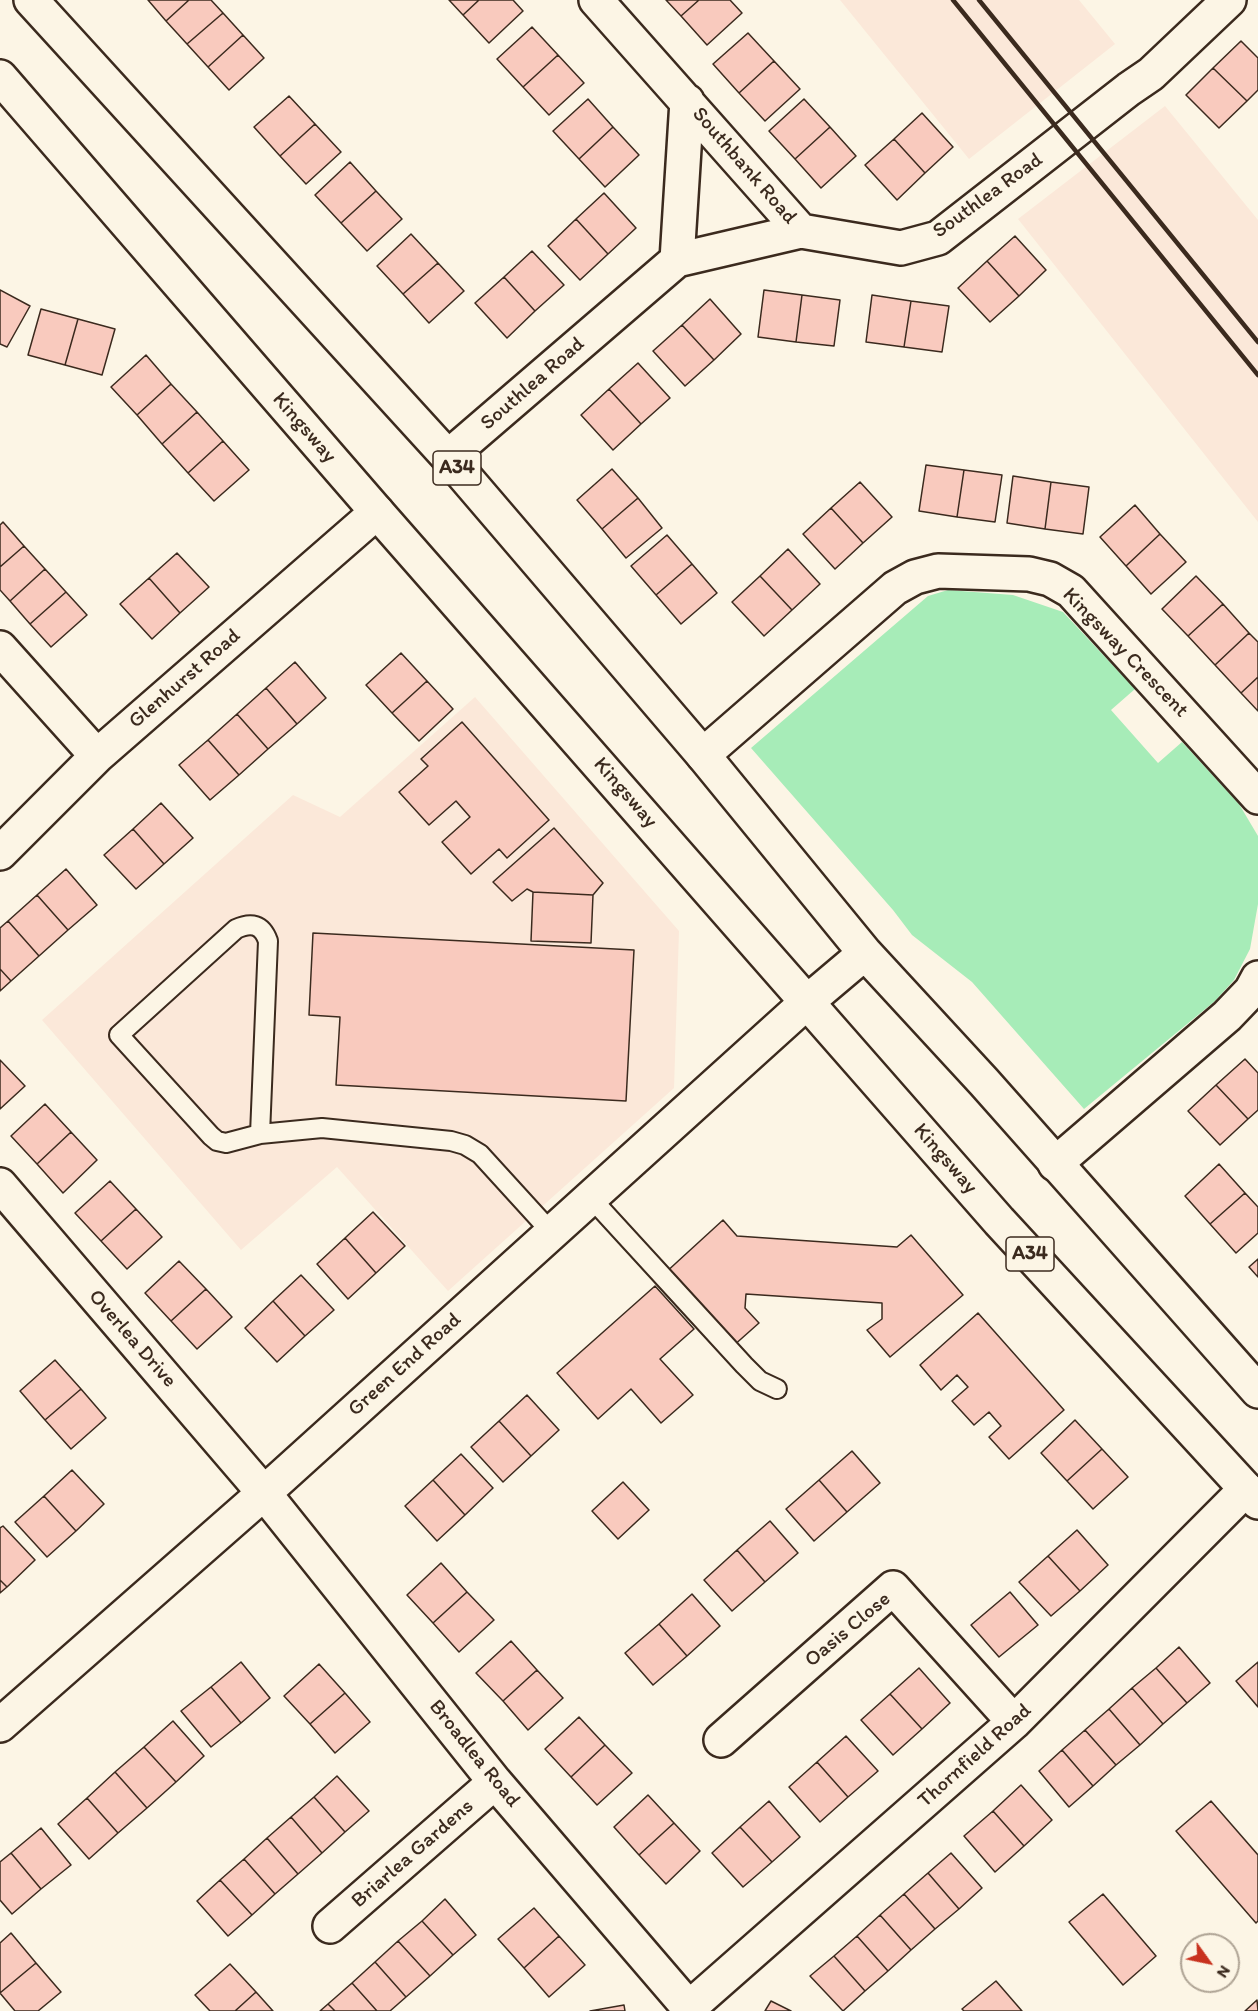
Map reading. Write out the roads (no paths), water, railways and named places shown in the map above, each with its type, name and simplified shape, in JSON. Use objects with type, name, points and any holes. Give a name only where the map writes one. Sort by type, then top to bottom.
[{"type":"main road","name":"A34","points":[[31,0],[448,458],[703,755],[865,953],[984,1082],[1258,1391]]},
{"type":"main road","name":"Southbank Road","points":[[596,0],[801,231]]},
{"type":"main road","name":"Southlea Road","points":[[448,458],[676,260],[801,231],[901,248],[938,237],[1151,74],[1229,0]]},
{"type":"main road","name":"Kingsway","points":[[0,77],[377,512],[999,1221],[1252,1495]]},
{"type":"main road","name":"Southbank Road","points":[[676,260],[687,101]]},
{"type":"main road","name":"Glenhurst Road","points":[[0,853],[97,756],[377,512]]},
{"type":"main road","name":"Kingsway Crescent","points":[[703,755],[895,588],[915,577],[939,571],[1029,574],[1050,579],[1071,591],[1258,797]]},
{"type":"main road","points":[[0,648],[97,756]]},
{"type":"main road","name":"Green End Road","points":[[0,1725],[264,1492],[807,1002],[865,953]]},
{"type":"main road","points":[[1055,1164],[1227,1016],[1251,991],[1258,978]]},
{"type":"main road","name":"Overlea Drive","points":[[3,1195],[264,1492]]},
{"type":"main road","name":"Broadlea Road","points":[[264,1492],[495,1782],[689,2009]]},
{"type":"main road","name":"Thornfield Road","points":[[689,2009],[1014,1722],[1252,1495]]},
{"type":"main road","name":"Oasis Close","points":[[721,1740],[893,1588],[1014,1722]]},
{"type":"main road","name":"Briarlea Gardens","points":[[330,1926],[495,1782]]},
{"type":"lane","points":[[260,1134],[268,940],[265,932],[256,925],[244,925],[236,928],[119,1035],[211,1136],[217,1141],[226,1143],[260,1134],[322,1128],[451,1141],[465,1145],[480,1154],[552,1233]]},
{"type":"lane","points":[[591,1198],[744,1365],[760,1381],[777,1389]]},
{"type":"railway","points":[[953,0],[1258,375]]},
{"type":"railway","points":[[979,0],[1258,342]]}]
